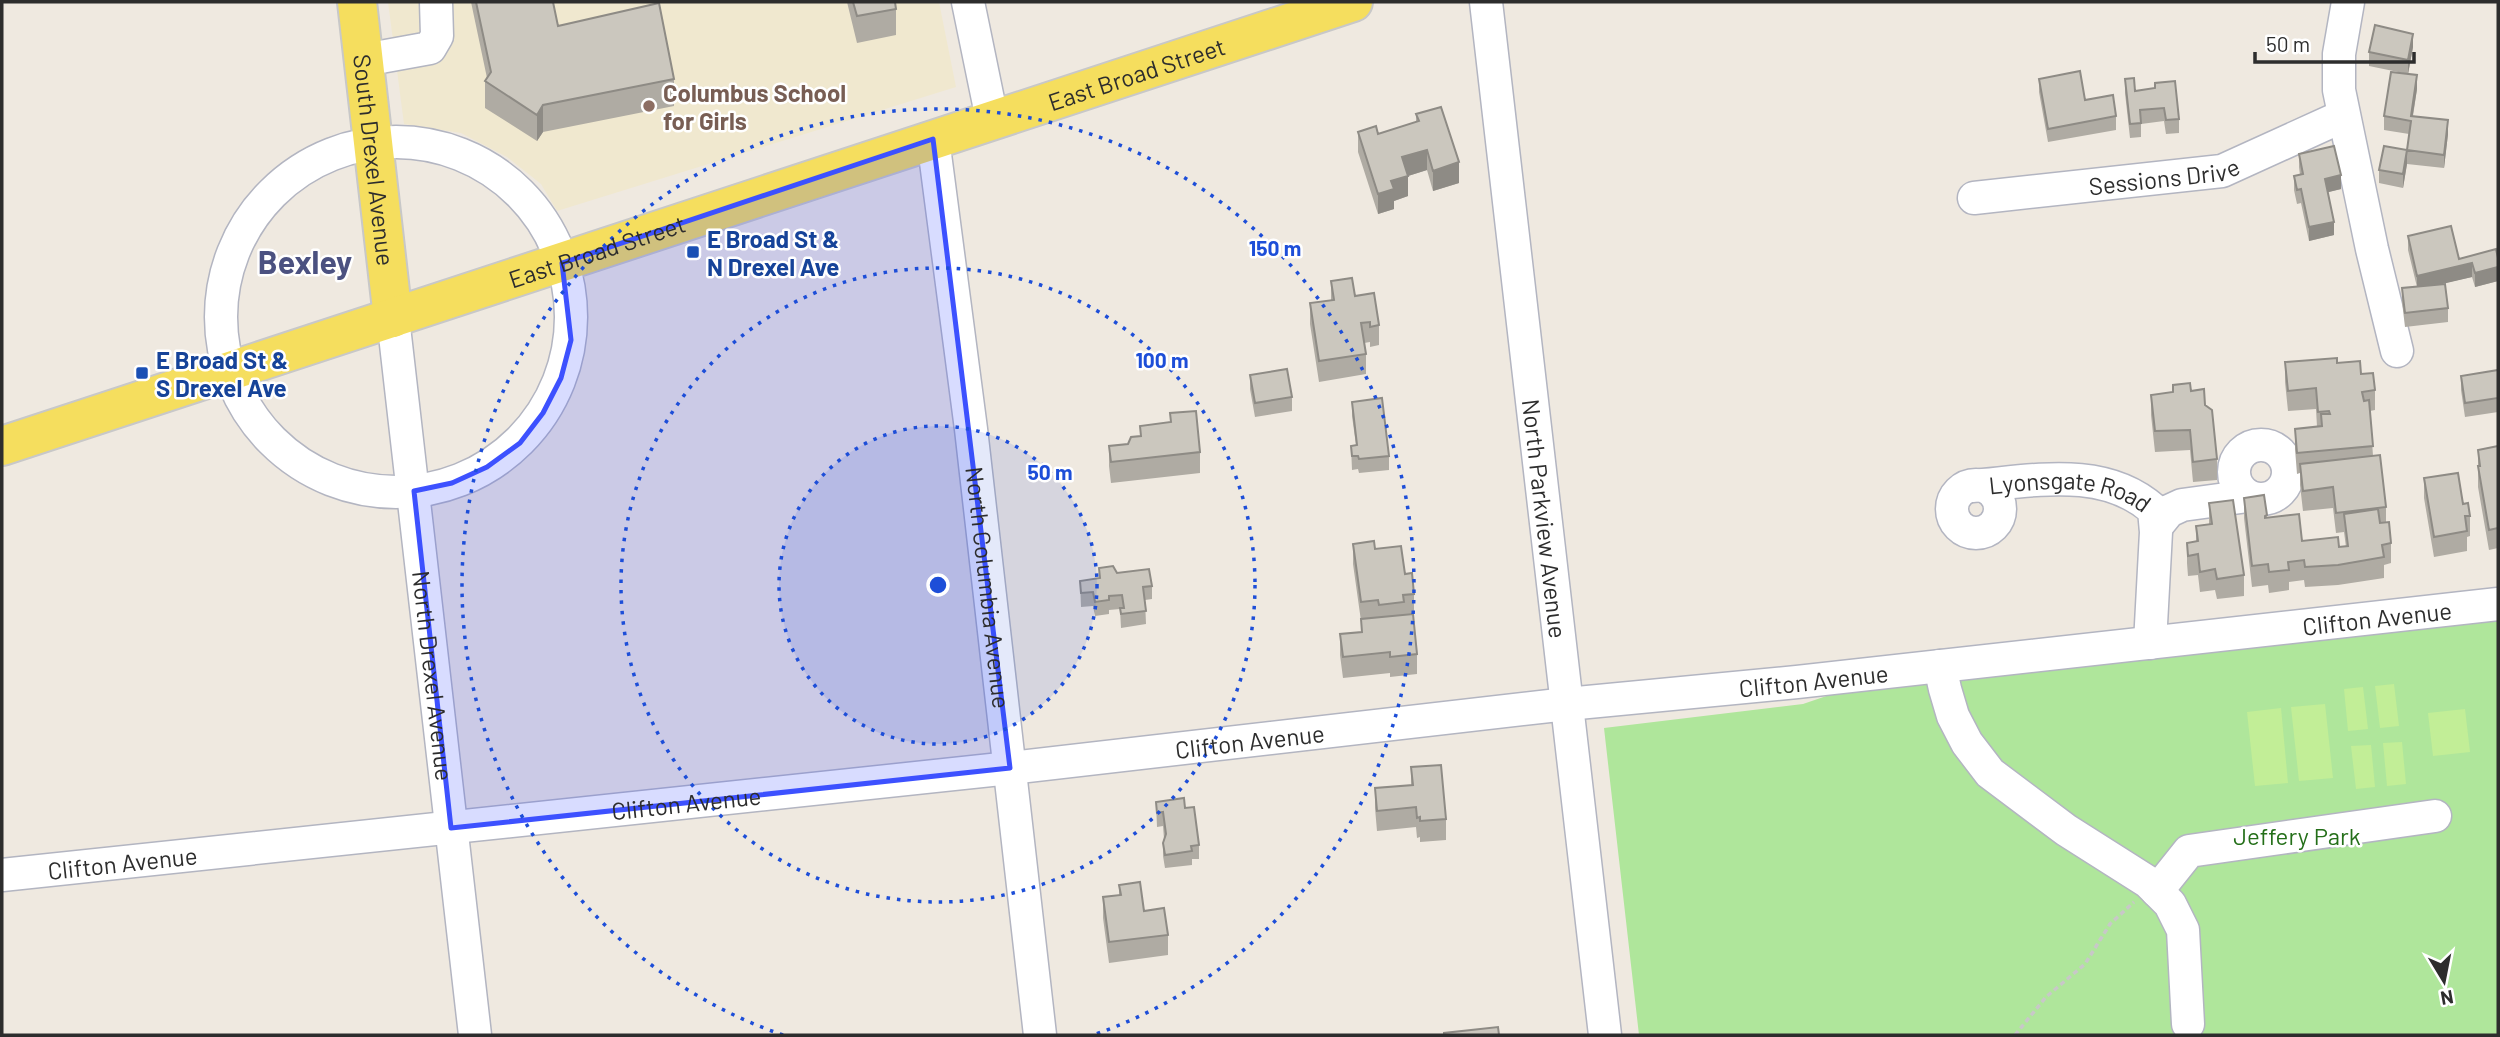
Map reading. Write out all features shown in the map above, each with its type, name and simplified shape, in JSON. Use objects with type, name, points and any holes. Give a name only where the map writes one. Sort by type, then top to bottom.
[{"type":"main road","name":"South Drexel Avenue","points":[[358,2],[393,318]]},
{"type":"main road","name":"East Broad Street","points":[[2,446],[1353,2]]},
{"type":"street","points":[[364,60],[430,48],[437,36],[436,2]]},
{"type":"street","points":[[969,2],[992,120]]},
{"type":"street","name":"North Parkview Avenue","points":[[1486,2],[1605,1035]]},
{"type":"street","points":[[2348,2],[2339,54],[2339,90],[2397,351]]},
{"type":"street","name":"Sessions Drive","points":[[1974,198],[2222,171],[2343,116]]},
{"type":"street","name":"North Columbia Avenue","points":[[933,139],[971,429],[1040,1035]]},
{"type":"street","points":[[405,142],[463,154],[509,181],[534,208],[551,235],[562,263],[570,301],[570,340],[561,378],[543,413],[520,443],[487,467],[452,484],[414,491],[379,492],[348,485],[301,464],[279,447],[257,424],[242,402],[229,371],[221,338],[220,299],[227,267],[243,232],[258,206],[283,183],[338,151],[373,143],[405,142]]},
{"type":"street","name":"North Drexel Avenue","points":[[393,318],[475,1035]]},
{"type":"street","name":"Lyonsgate Road","points":[[1972,486],[2052,479],[2084,480],[2116,486],[2139,496],[2154,510],[2150,643]]},
{"type":"street","points":[[2155,527],[2169,511],[2182,505],[2248,496]]},
{"type":"street","name":"Clifton Avenue","points":[[2,875],[1010,768],[1567,704],[2498,604]]},
{"type":"street","points":[[1940,666],[1953,716],[1967,743],[1990,773],[2066,830],[2148,882],[2170,904],[2183,930],[2188,1024]]},
{"type":"street","points":[[2157,891],[2189,851],[2435,816]]},
{"type":"path","points":[[2015,1035],[2046,998],[2085,964],[2110,924],[2141,896],[2157,891]]},
{"type":"highlighted area","points":[[933,139],[1010,768],[451,828],[414,491],[452,483],[487,467],[520,443],[543,413],[561,378],[571,340],[562,263]]},
{"type":"shaded area","name":"Columbus School for Girls","points":[[388,2],[939,2],[956,87],[557,211],[541,184],[507,157],[461,133],[404,124]]},
{"type":"green space","name":"Jeffery Park","points":[[2498,610],[2498,1035],[1639,1035],[1604,728],[1803,704],[1847,689]]},
{"type":"green space","points":[[2394,684],[2399,726],[2380,728],[2375,686]]},
{"type":"green space","points":[[2363,687],[2368,729],[2348,731],[2344,689]]},
{"type":"green space","points":[[2325,704],[2333,778],[2299,781],[2291,707]]},
{"type":"green space","points":[[2281,708],[2288,783],[2255,786],[2247,712]]},
{"type":"green space","points":[[2465,709],[2470,752],[2433,756],[2428,713]]},
{"type":"green space","points":[[2402,742],[2406,784],[2387,786],[2383,743]]},
{"type":"green space","points":[[2371,745],[2375,787],[2356,789],[2351,746]]},
{"type":"building","points":[[476,2],[553,2],[558,26],[659,3],[674,79],[543,105],[537,115],[485,81],[491,72]]},
{"type":"building","points":[[853,2],[895,2],[896,9],[857,16]]},
{"type":"building","points":[[2375,25],[2413,34],[2408,60],[2369,52]]},
{"type":"building","points":[[2080,71],[2085,100],[2113,95],[2116,116],[2048,129],[2039,79]]},
{"type":"building","points":[[2391,72],[2417,75],[2411,116],[2448,120],[2444,155],[2407,150],[2411,121],[2384,116]]},
{"type":"building","points":[[2134,78],[2135,91],[2155,88],[2155,83],[2175,81],[2179,119],[2166,120],[2164,108],[2140,110],[2141,123],[2130,124],[2125,79]]},
{"type":"building","points":[[1441,107],[1459,162],[1433,171],[1427,150],[1402,157],[1408,176],[1391,181],[1394,189],[1378,194],[1358,132],[1376,126],[1378,134],[1419,121],[1416,114]]},
{"type":"building","points":[[2334,146],[2341,175],[2325,179],[2334,222],[2309,227],[2301,189],[2297,190],[2294,176],[2303,174],[2299,154]]},
{"type":"building","points":[[2384,146],[2407,150],[2403,174],[2379,170]]},
{"type":"building","points":[[2451,226],[2459,259],[2496,249],[2498,267],[2475,273],[2472,263],[2417,276],[2408,236]]},
{"type":"building","points":[[1352,278],[1355,296],[1374,293],[1379,325],[1370,327],[1370,322],[1361,323],[1366,354],[1319,361],[1310,303],[1334,300],[1331,281]]},
{"type":"building","points":[[2445,284],[2448,308],[2405,313],[2402,288]]},
{"type":"building","points":[[2337,358],[2337,363],[2360,361],[2361,374],[2373,373],[2375,390],[2362,392],[2364,401],[2369,400],[2373,446],[2297,453],[2295,429],[2322,426],[2321,414],[2330,414],[2329,411],[2318,412],[2316,388],[2288,391],[2285,362]]},
{"type":"building","points":[[1287,369],[1292,397],[1255,403],[1250,375]]},
{"type":"building","points":[[2498,370],[2498,398],[2465,403],[2461,376]]},
{"type":"building","points":[[2190,383],[2191,391],[2204,389],[2205,405],[2212,410],[2217,459],[2193,462],[2190,430],[2155,431],[2151,395],[2173,392],[2173,385]]},
{"type":"building","points":[[1382,398],[1389,456],[1359,459],[1358,456],[1352,456],[1351,446],[1357,445],[1352,402]]},
{"type":"building","points":[[1196,411],[1200,452],[1111,462],[1109,446],[1128,444],[1131,437],[1141,436],[1140,426],[1171,422],[1170,413]]},
{"type":"building","points":[[2498,446],[2498,528],[2489,530],[2478,466],[2478,450]]},
{"type":"building","points":[[2380,455],[2386,507],[2336,513],[2333,487],[2303,491],[2300,464]]},
{"type":"building","points":[[2458,473],[2463,504],[2468,503],[2470,516],[2465,516],[2467,531],[2434,537],[2424,478]]},
{"type":"building","points":[[2264,495],[2267,515],[2265,518],[2299,514],[2302,541],[2338,537],[2339,547],[2348,546],[2344,514],[2378,509],[2380,523],[2389,522],[2391,543],[2382,545],[2384,557],[2338,565],[2305,567],[2304,560],[2288,562],[2289,570],[2269,572],[2268,564],[2252,566],[2244,498]]},
{"type":"building","points":[[2233,500],[2244,575],[2217,579],[2215,569],[2200,572],[2198,554],[2188,556],[2187,543],[2198,541],[2196,526],[2212,524],[2209,503]]},
{"type":"building","points":[[1374,541],[1375,549],[1401,546],[1405,574],[1412,573],[1414,594],[1403,595],[1404,602],[1379,605],[1378,600],[1361,602],[1353,544]]},
{"type":"building","points":[[1113,566],[1117,573],[1149,569],[1152,586],[1143,587],[1146,611],[1121,614],[1120,608],[1124,608],[1122,595],[1109,596],[1109,600],[1095,602],[1093,592],[1081,593],[1080,581],[1100,578],[1099,568]]},
{"type":"building","points":[[1413,614],[1417,654],[1390,657],[1390,652],[1343,657],[1340,634],[1362,632],[1361,619]]},
{"type":"building","points":[[1441,765],[1446,819],[1420,821],[1416,807],[1377,811],[1375,788],[1413,785],[1411,767]]},
{"type":"building","points":[[1184,798],[1185,808],[1194,807],[1199,845],[1191,846],[1192,851],[1165,855],[1163,812],[1157,813],[1156,802]]},
{"type":"building","points":[[1140,882],[1144,911],[1164,908],[1168,935],[1109,942],[1103,897],[1121,895],[1119,885]]},
{"type":"building","points":[[1498,1027],[1499,1035],[1444,1035],[1444,1033]]},
{"type":"place","name":"Columbus School for Girls","points":[[649,106]]},
{"type":"place","name":"E Broad St & N Drexel Ave","points":[[693,252]]},
{"type":"place","name":"E Broad St & S Drexel Ave","points":[[142,373]]},
{"type":"district","name":"Bexley","points":[[305,261]]}]
